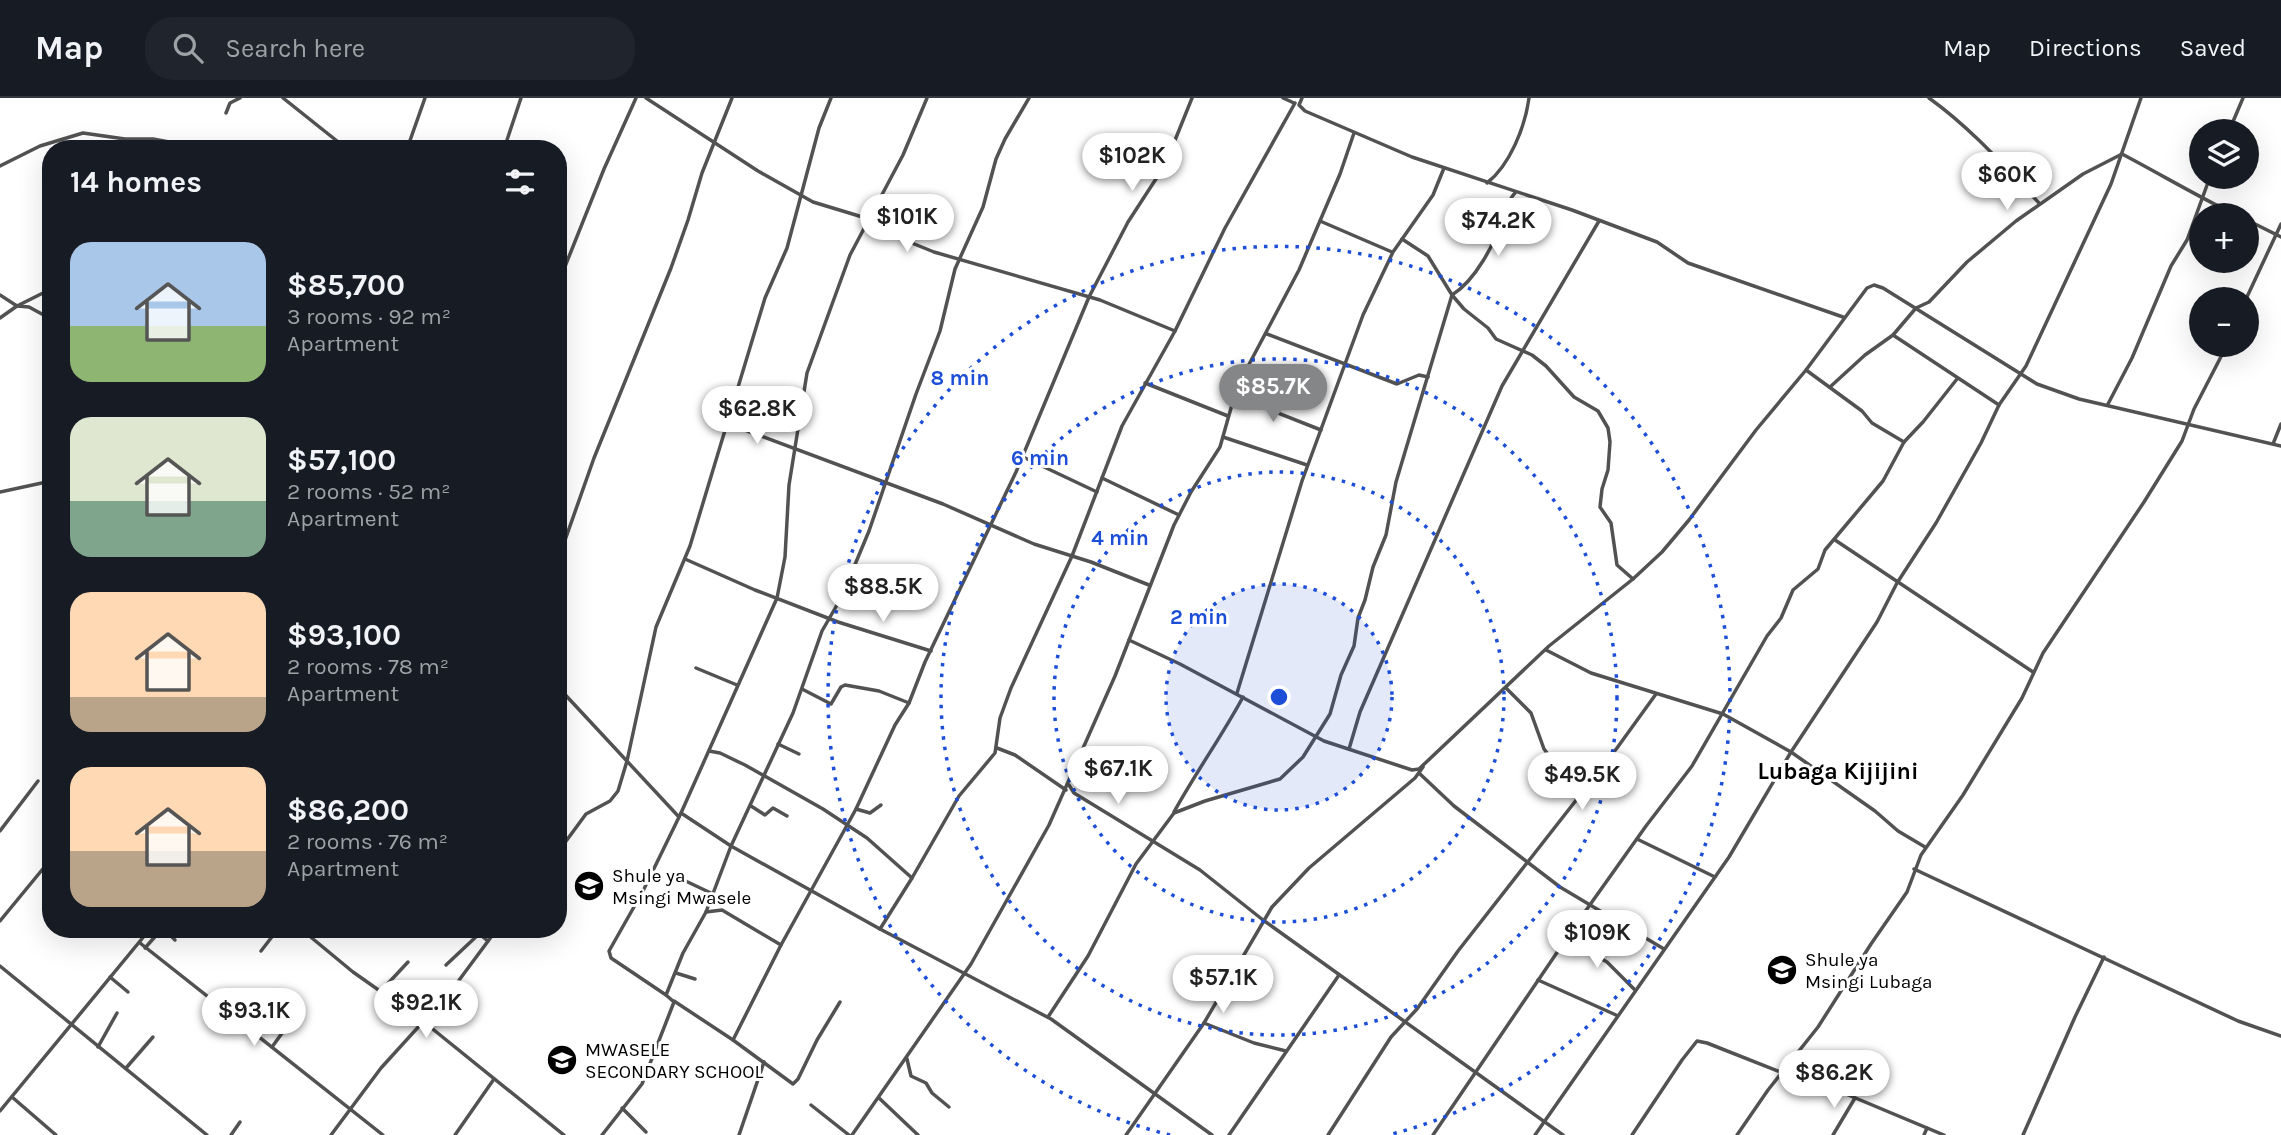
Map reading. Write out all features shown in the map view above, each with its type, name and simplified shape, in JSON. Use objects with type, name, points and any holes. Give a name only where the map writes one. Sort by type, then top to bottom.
[{"type":"street","points":[[226,113],[230,103],[240,98]]},
{"type":"street","points":[[283,98],[336,140]]},
{"type":"street","points":[[410,140],[425,98]]},
{"type":"street","points":[[507,140],[521,98]]},
{"type":"street","points":[[567,262],[636,98]]},
{"type":"street","points":[[646,98],[714,144],[802,197],[869,219],[902,239],[959,261],[1089,297],[1175,331]]},
{"type":"street","points":[[567,534],[594,458],[671,268],[699,181],[732,98]]},
{"type":"street","points":[[567,840],[586,814],[615,797],[626,761],[656,627],[685,559],[717,462],[726,423],[765,298],[787,248],[819,128],[831,98]]},
{"type":"street","points":[[840,1002],[795,1083],[785,1079],[733,1040],[611,958],[609,951],[643,891],[680,815],[777,598],[785,557],[787,505],[807,373],[850,255],[903,155],[927,98]]},
{"type":"street","points":[[666,995],[683,953],[706,912],[731,846],[802,689],[814,650],[828,618],[841,598],[887,483],[940,331],[949,289],[983,207],[1001,149],[1029,98]]},
{"type":"street","points":[[733,1040],[909,703],[991,527],[1089,297],[1128,222],[1165,165],[1192,98]]},
{"type":"street","points":[[1283,98],[1354,133],[1444,168],[1563,207],[1657,242],[1679,258],[1699,267],[1843,317]]},
{"type":"street","points":[[880,929],[959,796],[990,761],[997,748],[1000,718],[1011,688],[1072,556],[1122,426],[1175,331],[1225,228],[1302,98]]},
{"type":"street","points":[[1487,183],[1499,171],[1522,131],[1529,98]]},
{"type":"street","points":[[1929,98],[1978,137],[2039,203]]},
{"type":"street","points":[[1535,1135],[1752,821],[1791,752],[1877,622],[1936,523],[1999,405],[2020,374],[2095,220],[2141,98]]},
{"type":"street","points":[[2234,119],[2243,98]]},
{"type":"street","points":[[60,140],[83,133],[158,140]]},
{"type":"street","points":[[811,1105],[850,1135],[879,1098],[964,973],[1022,876],[1069,785],[1179,515],[1216,455],[1223,438],[1232,398],[1299,270],[1354,133]]},
{"type":"street","points":[[0,166],[42,145]]},
{"type":"street","points":[[1830,387],[1865,355],[1893,335],[1916,308],[1929,302],[1967,262],[2039,203],[2083,174],[2122,154]]},
{"type":"street","points":[[2122,154],[2210,203]]},
{"type":"street","points":[[1237,694],[1308,465],[1368,303],[1393,252],[1436,190],[1444,168]]},
{"type":"street","points":[[2108,404],[2132,358],[2171,266],[2187,240],[2204,189]]},
{"type":"street","points":[[1174,813],[1205,800],[1278,780],[1301,760],[1330,714],[1341,675],[1354,646],[1358,618],[1386,535],[1396,482],[1452,295],[1466,282],[1485,256],[1500,227],[1509,200],[1516,193]]},
{"type":"street","points":[[1320,221],[1393,252]]},
{"type":"street","points":[[1349,750],[1360,712],[1502,386],[1599,221]]},
{"type":"street","points":[[2252,287],[2279,236],[2281,224]]},
{"type":"street","points":[[2259,226],[2279,236]]},
{"type":"street","points":[[1402,239],[1428,257],[1452,295],[1488,328],[1496,339],[1523,349],[1546,366],[1574,397],[1594,406],[1608,428],[1610,442],[1601,507],[1610,520],[1617,565],[1633,579]]},
{"type":"street","points":[[1126,1135],[1204,1023],[1272,907],[1309,869],[1419,773],[1545,650],[1633,579],[1671,542],[1867,288],[1874,285],[1883,288],[2020,374],[2066,395],[2281,446]]},
{"type":"street","points":[[0,318],[42,294]]},
{"type":"street","points":[[0,295],[17,306],[29,307],[42,314]]},
{"type":"street","points":[[1266,334],[1397,384],[1419,375],[1428,377]]},
{"type":"street","points":[[1893,335],[1999,405]]},
{"type":"street","points":[[1737,1135],[1768,1090],[1818,1027],[1901,902],[1925,848],[1963,795],[2022,698],[2043,653],[2182,441],[2188,423],[2221,357]]},
{"type":"street","points":[[1806,369],[1862,411],[1872,423],[1904,442]]},
{"type":"street","points":[[1433,1135],[1566,939],[1692,766],[1767,636],[1781,618],[1793,590],[1818,569],[1825,550],[1883,481],[1904,442],[1957,379]]},
{"type":"street","points":[[1145,383],[1228,416]]},
{"type":"street","points":[[1232,398],[1258,405],[1321,430]]},
{"type":"street","points":[[726,423],[943,504],[991,527],[1150,585]]},
{"type":"street","points":[[2273,444],[2281,424]]},
{"type":"street","points":[[1223,438],[1308,465]]},
{"type":"street","points":[[1022,457],[1097,492]]},
{"type":"street","points":[[1102,478],[1179,515]]},
{"type":"street","points":[[0,492],[42,483]]},
{"type":"street","points":[[1835,540],[2034,672]]},
{"type":"street","points":[[685,559],[828,618],[931,651]]},
{"type":"street","points":[[1129,640],[1316,737],[1412,770],[1425,765]]},
{"type":"street","points":[[1545,650],[1591,673],[1723,714],[1791,752],[1925,848]]},
{"type":"street","points":[[696,668],[737,685]]},
{"type":"street","points":[[802,689],[831,704],[844,685],[879,691],[909,703]]},
{"type":"street","points":[[1505,687],[1531,713],[1544,750],[1567,779],[1577,799]]},
{"type":"street","points":[[1328,1135],[1403,1022],[1417,1009],[1458,951],[1656,694]]},
{"type":"street","points":[[567,697],[680,815],[880,929],[1048,1017],[1212,1135]]},
{"type":"street","points":[[1048,1017],[1088,956],[1136,864],[1174,813],[1214,744],[1223,735],[1243,697]]},
{"type":"street","points":[[778,744],[799,754]]},
{"type":"street","points":[[997,748],[1015,755],[1066,790]]},
{"type":"street","points":[[709,751],[720,753],[804,797],[873,842],[912,878]]},
{"type":"street","points":[[1419,773],[1454,806],[1560,887],[1664,949]]},
{"type":"street","points":[[0,831],[38,781]]},
{"type":"street","points":[[1069,785],[1074,793],[1200,870],[1263,920],[1563,1135]]},
{"type":"street","points":[[1063,796],[1074,793]]},
{"type":"street","points":[[856,809],[870,813],[881,805]]},
{"type":"street","points":[[751,806],[765,815],[774,808],[787,816]]},
{"type":"street","points":[[1637,839],[1715,877]]},
{"type":"street","points":[[1914,869],[2238,1021],[2281,1035]]},
{"type":"street","points":[[0,921],[42,870]]},
{"type":"street","points":[[675,876],[713,894]]},
{"type":"street","points":[[706,912],[720,910],[781,945]]},
{"type":"street","points":[[0,1111],[144,938]]},
{"type":"street","points":[[145,948],[154,938]]},
{"type":"street","points":[[261,951],[271,938]]},
{"type":"street","points":[[312,938],[564,1135]]},
{"type":"street","points":[[446,965],[470,938]]},
{"type":"street","points":[[484,938],[488,941]]},
{"type":"street","points":[[331,1135],[381,1068],[451,991],[490,938]]},
{"type":"street","points":[[1566,939],[1607,962],[1635,990]]},
{"type":"street","points":[[140,943],[383,1135]]},
{"type":"street","points":[[2023,1135],[2074,1017],[2104,957]]},
{"type":"street","points":[[380,992],[408,962]]},
{"type":"street","points":[[0,966],[206,1135]]},
{"type":"street","points":[[676,973],[695,979]]},
{"type":"street","points":[[1229,1135],[1339,975]]},
{"type":"street","points":[[110,977],[128,992]]},
{"type":"street","points":[[1538,980],[1617,1016]]},
{"type":"street","points":[[400,1007],[416,987]]},
{"type":"street","points":[[602,1135],[645,1077],[674,1004],[673,1000]]},
{"type":"street","points":[[272,1047],[301,1007]]},
{"type":"street","points":[[98,1047],[117,1013]]},
{"type":"street","points":[[1204,1023],[1254,1043],[1286,1051]]},
{"type":"street","points":[[126,1068],[153,1037]]},
{"type":"street","points":[[1632,1135],[1697,1041],[1782,1074],[1814,1082],[1944,1135]]},
{"type":"street","points":[[907,1057],[911,1076],[926,1083],[932,1093],[949,1107]]},
{"type":"street","points":[[739,1135],[764,1062]]},
{"type":"street","points":[[455,1135],[494,1079]]},
{"type":"street","points":[[12,1097],[56,1135]]},
{"type":"street","points":[[879,1098],[918,1135]]},
{"type":"street","points":[[1833,1135],[1856,1098]]},
{"type":"street","points":[[622,1108],[646,1132]]},
{"type":"street","points":[[231,1135],[240,1122]]},
{"type":"street","points":[[1924,1135],[1927,1128]]},
{"type":"place","name":"Shule ya Msingi Mwasele","points":[[589,886]]},
{"type":"place","name":"Shule ya Msingi Lubaga","points":[[1782,970]]},
{"type":"place","name":"MWASELE SECONDARY SCHOOL","points":[[562,1060]]},
{"type":"district","name":"Lubaga Kijijini","points":[[1838,771]]}]
